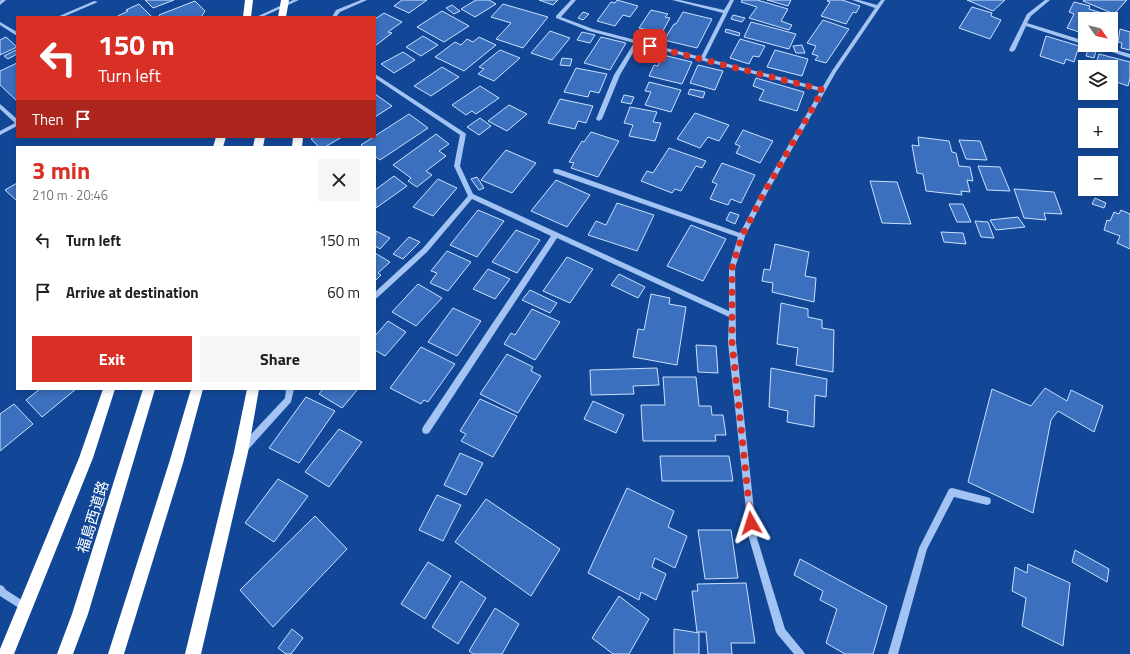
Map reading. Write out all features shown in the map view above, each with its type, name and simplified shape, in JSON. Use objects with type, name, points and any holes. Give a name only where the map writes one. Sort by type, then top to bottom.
[{"type":"highway","points":[[247,16],[249,0]]},
{"type":"highway","points":[[282,16],[284,3]]},
{"type":"highway","points":[[6,654],[86,458],[109,390]]},
{"type":"highway","name":"福島西道路","points":[[65,654],[80,614],[149,390]]},
{"type":"highway","points":[[116,654],[176,463],[197,390]]},
{"type":"highway","points":[[193,654],[241,452],[254,390]]},
{"type":"street","points":[[0,4],[4,0]]},
{"type":"street","points":[[260,16],[284,3],[297,0]]},
{"type":"street","points":[[335,16],[338,11],[366,0]]},
{"type":"street","points":[[574,0],[558,17],[591,30],[823,90]]},
{"type":"street","points":[[674,0],[726,12]]},
{"type":"street","points":[[702,59],[732,0]]},
{"type":"street","points":[[854,0],[878,7]]},
{"type":"street","points":[[800,654],[781,632],[753,538],[732,342],[732,268],[742,236],[764,193],[823,90],[883,0]]},
{"type":"street","points":[[1012,50],[1029,15],[1048,0]]},
{"type":"street","points":[[61,16],[96,2]]},
{"type":"street","points":[[0,23],[16,33]]},
{"type":"street","points":[[1024,24],[1078,41]]},
{"type":"street","points":[[599,119],[617,75],[637,42]]},
{"type":"street","points":[[1117,52],[1130,56]]},
{"type":"street","points":[[376,77],[463,134],[457,166],[471,196],[731,315]]},
{"type":"street","points":[[0,106],[16,122]]},
{"type":"street","points":[[0,133],[16,124]]},
{"type":"street","points":[[556,171],[742,236]]},
{"type":"street","points":[[376,295],[425,250],[471,196]]},
{"type":"street","points":[[426,430],[556,234]]},
{"type":"street","points":[[241,452],[268,424],[288,400],[290,390]]},
{"type":"street","points":[[893,654],[923,548],[952,492],[987,501]]},
{"type":"street","points":[[0,589],[3,593],[25,607]]},
{"type":"building","points":[[145,0],[174,0],[153,8]]},
{"type":"building","points":[[402,0],[427,0],[409,13],[394,6]]},
{"type":"building","points":[[476,0],[489,0],[496,4],[475,17],[461,9]]},
{"type":"building","points":[[539,0],[558,0],[553,5]]},
{"type":"building","points":[[617,0],[638,6],[630,17],[623,15],[615,26],[597,21],[611,2],[615,3]]},
{"type":"building","points":[[742,0],[757,0],[788,9],[781,21],[792,25],[789,30],[749,18],[757,7],[741,2]]},
{"type":"building","points":[[767,0],[791,0],[788,6]]},
{"type":"building","points":[[842,0],[860,6],[856,13],[853,12],[846,24],[821,16],[830,2],[827,1]]},
{"type":"building","points":[[967,0],[1005,0],[993,11]]},
{"type":"building","points":[[1127,0],[1116,12],[1109,12],[1083,1]]},
{"type":"building","points":[[195,1],[205,11],[202,16],[159,15]]},
{"type":"building","points":[[1074,2],[1090,6],[1089,9],[1099,12],[1078,12],[1078,32],[1067,28],[1074,14],[1069,12]]},
{"type":"building","points":[[139,4],[151,16],[118,16],[128,11],[126,10]]},
{"type":"building","points":[[503,4],[548,17],[523,48],[496,39],[511,23],[491,17]]},
{"type":"building","points":[[452,5],[460,11],[454,14],[446,8]]},
{"type":"building","points":[[972,7],[992,13],[991,16],[1001,20],[990,39],[959,28]]},
{"type":"building","points":[[651,10],[668,14],[665,17],[670,18],[659,38],[650,36],[652,31],[639,28]]},
{"type":"building","points":[[442,11],[469,26],[444,42],[417,27]]},
{"type":"building","points":[[583,12],[589,14],[583,20],[578,18]]},
{"type":"building","points":[[683,12],[712,19],[697,48],[664,40]]},
{"type":"building","points":[[384,13],[402,22],[388,32],[392,33],[376,45],[376,18]]},
{"type":"building","points":[[733,15],[745,18],[742,22],[731,19]]},
{"type":"building","points":[[823,20],[849,29],[826,63],[815,60],[818,56],[812,54],[816,46],[807,43]]},
{"type":"building","points":[[751,22],[796,34],[789,49],[744,37]]},
{"type":"building","points":[[726,29],[740,33],[739,36],[725,32]]},
{"type":"building","points":[[1120,29],[1130,32],[1130,50],[1121,48],[1122,43],[1118,42]]},
{"type":"building","points":[[550,31],[570,38],[552,60],[531,53]]},
{"type":"building","points":[[582,32],[595,35],[590,43],[577,40]]},
{"type":"building","points":[[423,36],[438,45],[421,56],[406,47]]},
{"type":"building","points":[[1046,36],[1078,46],[1074,62],[1066,59],[1064,64],[1040,56]]},
{"type":"building","points":[[6,37],[16,47],[0,55],[0,40]]},
{"type":"building","points":[[479,37],[496,45],[464,71],[435,57],[455,42],[461,45],[467,39],[473,42]]},
{"type":"building","points":[[601,37],[626,43],[610,70],[584,63]]},
{"type":"building","points":[[740,39],[765,46],[759,57],[753,56],[749,64],[730,58]]},
{"type":"building","points":[[802,45],[805,53],[796,53],[793,46]]},
{"type":"building","points":[[16,50],[16,55],[8,59],[4,56]]},
{"type":"building","points":[[500,50],[520,58],[494,81],[478,74],[484,69],[479,67]]},
{"type":"building","points":[[775,50],[808,59],[802,76],[767,67]]},
{"type":"building","points":[[403,52],[415,60],[394,73],[381,64]]},
{"type":"building","points":[[1087,52],[1096,52],[1094,58],[1086,56]]},
{"type":"building","points":[[1099,54],[1130,62],[1130,78],[1128,86],[1118,82],[1118,60],[1097,60]]},
{"type":"building","points":[[663,55],[692,62],[682,84],[649,76],[654,65],[658,66]]},
{"type":"building","points":[[562,58],[572,59],[570,66],[560,65]]},
{"type":"building","points":[[16,63],[16,100],[0,85],[0,71]]},
{"type":"building","points":[[698,65],[723,71],[715,90],[690,83]]},
{"type":"building","points":[[442,67],[459,77],[431,96],[414,86]]},
{"type":"building","points":[[576,68],[607,74],[599,93],[590,91],[588,97],[564,92]]},
{"type":"building","points":[[756,78],[804,92],[797,111],[759,100],[764,90],[753,86]]},
{"type":"building","points":[[649,82],[681,90],[671,112],[645,105],[651,92],[645,91]]},
{"type":"building","points":[[480,86],[499,98],[476,114],[472,111],[466,115],[452,105]]},
{"type":"building","points":[[690,89],[705,92],[703,98],[688,94]]},
{"type":"building","points":[[376,95],[392,106],[376,116]]},
{"type":"building","points":[[624,95],[634,97],[631,104],[621,102]]},
{"type":"building","points":[[560,99],[593,106],[586,123],[578,121],[575,129],[548,123]]},
{"type":"building","points":[[509,105],[527,114],[507,131],[488,121]]},
{"type":"building","points":[[630,107],[657,112],[653,122],[661,123],[655,141],[629,136],[633,125],[624,123]]},
{"type":"building","points":[[695,113],[729,125],[719,141],[708,137],[700,148],[677,139]]},
{"type":"building","points":[[409,114],[428,128],[380,160],[376,157],[376,146],[361,145],[372,138],[376,138],[376,135]]},
{"type":"building","points":[[480,118],[491,126],[479,135],[467,127]]},
{"type":"building","points":[[743,130],[773,141],[760,163],[736,153],[740,146],[735,144]]},
{"type":"building","points":[[591,132],[619,141],[598,177],[571,168],[574,163],[569,162],[582,141],[584,142]]},
{"type":"building","points":[[436,134],[449,144],[439,151],[446,156],[426,171],[432,175],[417,187],[408,181],[411,178],[393,165]]},
{"type":"building","points":[[918,137],[949,141],[952,152],[956,153],[959,166],[970,167],[973,181],[967,180],[970,192],[961,191],[962,195],[926,191],[923,174],[917,173],[912,145],[919,146]]},
{"type":"building","points":[[340,138],[327,146],[318,146],[311,139]]},
{"type":"building","points":[[959,140],[980,141],[987,160],[966,159]]},
{"type":"building","points":[[669,148],[706,161],[702,168],[696,166],[681,191],[675,189],[672,193],[641,181],[647,171],[653,173]]},
{"type":"building","points":[[506,150],[536,163],[512,193],[481,180]]},
{"type":"building","points":[[722,163],[755,175],[741,203],[731,199],[728,205],[710,199],[717,184],[712,182]]},
{"type":"building","points":[[978,166],[1000,167],[1010,191],[987,190]]},
{"type":"building","points":[[394,176],[407,186],[376,208],[376,189]]},
{"type":"building","points":[[477,177],[484,188],[479,190],[471,179]]},
{"type":"building","points":[[438,179],[457,188],[433,216],[413,207]]},
{"type":"building","points":[[556,180],[590,195],[567,227],[531,211]]},
{"type":"building","points":[[870,181],[897,182],[911,224],[882,223]]},
{"type":"building","points":[[16,184],[16,200],[5,190]]},
{"type":"building","points":[[1014,189],[1054,192],[1062,214],[1044,213],[1046,220],[1024,218]]},
{"type":"building","points":[[1095,198],[1106,203],[1104,208],[1092,204]]},
{"type":"building","points":[[617,203],[654,215],[637,251],[588,235],[596,221],[606,225]]},
{"type":"building","points":[[949,204],[963,204],[971,222],[957,222]]},
{"type":"building","points":[[478,210],[504,221],[477,257],[450,245]]},
{"type":"building","points":[[1121,210],[1130,214],[1130,249],[1117,243],[1120,236],[1104,230],[1107,220],[1110,221],[1114,212],[1119,214]]},
{"type":"building","points":[[730,212],[739,215],[735,224],[726,220]]},
{"type":"building","points":[[1018,217],[1025,227],[996,230],[990,220]]},
{"type":"building","points":[[975,221],[988,222],[994,238],[981,237]]},
{"type":"building","points":[[691,225],[726,239],[703,281],[667,266]]},
{"type":"building","points":[[516,230],[540,240],[517,273],[492,262]]},
{"type":"building","points":[[376,231],[390,238],[380,249],[376,247]]},
{"type":"building","points":[[941,232],[963,233],[966,244],[944,242]]},
{"type":"building","points":[[409,237],[420,242],[403,259],[393,254]]},
{"type":"building","points":[[775,244],[809,252],[805,276],[816,278],[814,302],[772,292],[773,283],[762,281],[764,269],[770,270]]},
{"type":"building","points":[[447,251],[471,262],[448,291],[430,283],[437,273],[431,271]]},
{"type":"building","points":[[376,254],[390,262],[378,273],[381,275],[376,280]]},
{"type":"building","points":[[567,257],[593,269],[570,303],[543,291]]},
{"type":"building","points":[[488,269],[510,279],[495,299],[473,289]]},
{"type":"building","points":[[619,274],[645,287],[638,298],[611,285]]},
{"type":"building","points":[[418,284],[442,298],[416,326],[392,312]]},
{"type":"building","points":[[530,290],[557,303],[550,313],[522,300]]},
{"type":"building","points":[[651,294],[670,298],[669,304],[686,307],[677,365],[633,357],[638,329],[644,330]]},
{"type":"building","points":[[781,303],[808,309],[808,317],[822,320],[822,328],[834,330],[833,372],[796,365],[798,348],[777,344]]},
{"type":"building","points":[[453,308],[481,321],[457,356],[428,342]]},
{"type":"building","points":[[532,309],[560,322],[535,360],[504,344],[511,333],[515,335]]},
{"type":"building","points":[[388,321],[406,332],[385,356],[376,351],[376,335]]},
{"type":"building","points":[[696,345],[716,346],[718,373],[698,372]]},
{"type":"building","points":[[421,347],[455,364],[428,402],[424,400],[421,404],[390,388]]},
{"type":"building","points":[[507,354],[533,367],[531,371],[541,376],[518,413],[480,394]]},
{"type":"building","points":[[657,368],[659,385],[633,386],[634,394],[591,395],[590,370]]},
{"type":"building","points":[[771,368],[827,379],[826,397],[815,395],[814,427],[787,422],[788,411],[769,407]]},
{"type":"building","points":[[663,377],[696,377],[699,406],[711,406],[712,415],[723,415],[726,435],[715,435],[716,441],[643,441],[641,405],[665,405]]},
{"type":"building","points":[[1045,388],[1067,401],[1071,390],[1103,406],[1094,432],[1058,411],[1051,420],[1033,513],[968,482],[992,389],[1031,406]]},
{"type":"building","points":[[39,390],[75,390],[42,417],[26,400]]},
{"type":"building","points":[[322,390],[357,390],[342,408],[319,394]]},
{"type":"building","points":[[306,397],[335,411],[299,463],[269,448]]},
{"type":"building","points":[[480,399],[517,416],[493,457],[461,441],[466,434],[460,431]]},
{"type":"building","points":[[593,401],[624,415],[616,433],[584,419]]},
{"type":"building","points":[[14,404],[33,424],[0,451],[0,414]]},
{"type":"building","points":[[339,429],[362,442],[329,487],[305,472]]},
{"type":"building","points":[[460,453],[483,463],[466,495],[444,485]]},
{"type":"building","points":[[660,456],[729,456],[733,481],[662,481]]},
{"type":"building","points":[[278,479],[308,496],[274,542],[245,523]]},
{"type":"building","points":[[627,488],[674,511],[668,527],[687,536],[675,568],[655,558],[652,567],[666,574],[656,600],[641,592],[639,600],[588,573]]},
{"type":"building","points":[[437,495],[461,505],[443,541],[419,530]]},
{"type":"building","points":[[486,499],[560,549],[531,596],[455,542]]},
{"type":"building","points":[[315,516],[347,549],[273,627],[240,590]]},
{"type":"building","points":[[698,530],[731,530],[738,578],[705,579]]},
{"type":"building","points":[[1075,550],[1109,569],[1107,582],[1072,562]]},
{"type":"building","points":[[800,559],[887,606],[873,654],[845,654],[826,643],[837,609],[820,600],[823,591],[794,575]]},
{"type":"building","points":[[428,562],[451,576],[425,619],[401,604]]},
{"type":"building","points":[[1028,564],[1070,583],[1063,646],[1022,626],[1026,598],[1012,591],[1015,567],[1027,573]]},
{"type":"building","points":[[461,581],[486,598],[458,644],[432,627]]},
{"type":"building","points":[[746,583],[755,643],[731,643],[732,654],[708,654],[706,632],[697,632],[692,591],[698,591],[697,584]]},
{"type":"building","points":[[619,596],[649,619],[629,654],[613,654],[592,638]]},
{"type":"building","points":[[495,608],[519,624],[502,654],[473,654],[469,651]]},
{"type":"building","points":[[292,629],[303,638],[291,654],[286,654],[278,648]]},
{"type":"building","points":[[674,629],[699,633],[699,654],[674,654]]},
{"type":"route","points":[[650,46],[823,90],[764,193],[742,236],[732,268],[732,342],[751,523]]}]
